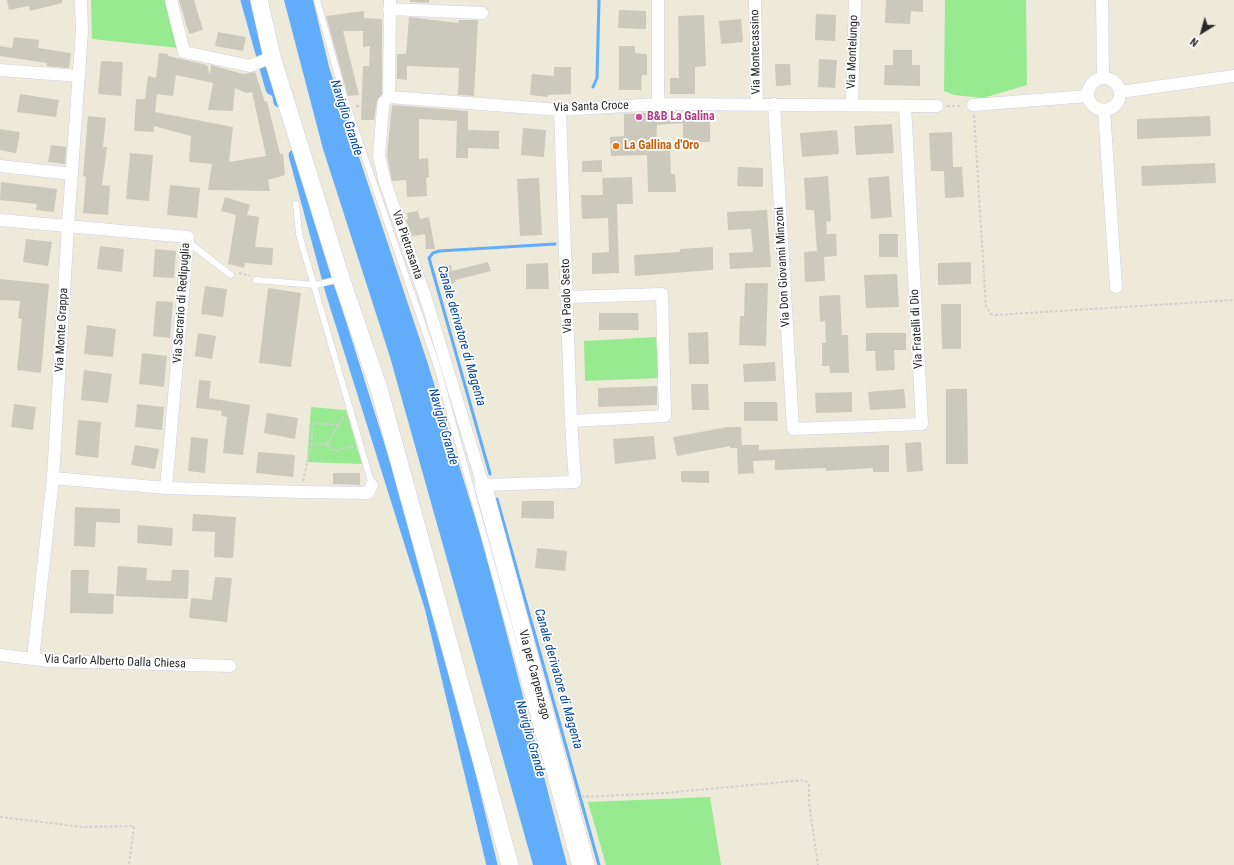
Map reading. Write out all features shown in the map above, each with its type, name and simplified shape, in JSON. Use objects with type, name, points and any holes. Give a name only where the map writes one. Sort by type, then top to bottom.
[{"type":"street","name":"Via Monte Grappa","points":[[33,659],[53,478],[68,225],[82,31],[81,0]]},
{"type":"street","points":[[170,0],[184,52],[250,66],[266,59]]},
{"type":"street","points":[[259,0],[266,59],[379,389],[510,865]]},
{"type":"street","points":[[658,0],[658,104]]},
{"type":"street","name":"Via Montecassino","points":[[755,0],[757,104]]},
{"type":"street","name":"Via Montelungo","points":[[852,104],[855,0]]},
{"type":"street","points":[[1102,0],[1103,78]]},
{"type":"street","points":[[390,4],[482,13]]},
{"type":"street","name":"Via Pietrasanta","points":[[390,4],[386,102],[379,156],[385,182],[427,302],[483,485]]},
{"type":"street","points":[[0,70],[79,76]]},
{"type":"street","points":[[1120,92],[1234,76]]},
{"type":"street","points":[[1103,78],[1116,84],[1120,92],[1117,103],[1109,109],[1104,110],[1091,105],[1088,96],[1090,86],[1098,79],[1103,78]]},
{"type":"street","points":[[973,105],[1088,96]]},
{"type":"street","name":"Via Santa Croce","points":[[386,102],[560,110],[658,104],[852,104],[937,106]]},
{"type":"street","name":"Via Don Giovanni Minzoni","points":[[774,104],[793,429]]},
{"type":"street","name":"Via Fratelli di Dio","points":[[793,429],[922,424],[905,106]]},
{"type":"street","name":"Via Paolo Sesto","points":[[483,485],[575,482],[571,420],[568,296],[560,110]]},
{"type":"street","points":[[1104,110],[1116,287]]},
{"type":"street","points":[[0,166],[72,174]]},
{"type":"street","points":[[0,220],[68,225]]},
{"type":"street","name":"Via Sacrario di Redipuglia","points":[[68,225],[188,237],[166,488]]},
{"type":"street","points":[[568,296],[662,294],[665,416],[571,420]]},
{"type":"street","points":[[53,478],[166,488],[301,492],[368,493],[372,485]]},
{"type":"street","name":"Via per Carpenzago","points":[[483,485],[586,865]]},
{"type":"street","name":"Via Carlo Alberto Dalla Chiesa","points":[[0,655],[33,659],[230,666]]},
{"type":"lane","points":[[317,0],[344,97],[437,366],[575,865]]},
{"type":"lane","points":[[296,204],[299,234],[372,485]]},
{"type":"lane","points":[[188,242],[231,275]]},
{"type":"lane","points":[[256,280],[315,285],[341,278]]},
{"type":"path","points":[[351,107],[386,102]]},
{"type":"path","points":[[937,106],[973,105],[986,307],[991,314],[996,315],[1234,300]]},
{"type":"path","points":[[231,275],[240,273],[256,280]]},
{"type":"path","points":[[327,444],[350,408]]},
{"type":"path","points":[[301,492],[313,423],[339,425]]},
{"type":"path","points":[[310,445],[327,444],[334,450],[360,444]]},
{"type":"path","points":[[583,796],[665,793],[805,780],[809,785],[818,865]]},
{"type":"path","points":[[0,817],[83,827],[134,826],[129,865]]},
{"type":"green space","points":[[91,0],[166,0],[179,48],[92,39]]},
{"type":"green space","points":[[945,0],[1026,0],[1027,85],[983,98],[954,95],[944,91]]},
{"type":"green space","points":[[656,337],[659,378],[585,381],[584,341]]},
{"type":"green space","points":[[311,407],[346,410],[362,464],[307,462]]},
{"type":"green space","points":[[710,797],[721,865],[606,865],[588,802]]},
{"type":"water","name":"Naviglio Grande","points":[[284,0],[313,0],[329,67],[427,361],[483,543],[567,865],[533,865],[390,357],[323,149]]},
{"type":"building","points":[[7,0],[62,0],[62,3],[30,11],[29,6],[9,10]]},
{"type":"building","points":[[179,0],[194,0],[203,30],[189,34]]},
{"type":"building","points":[[410,0],[429,0],[429,3],[410,2]]},
{"type":"building","points":[[886,0],[923,0],[923,12],[911,11],[910,24],[885,23]]},
{"type":"building","points":[[619,10],[646,11],[646,29],[618,28]]},
{"type":"building","points":[[364,11],[364,18],[382,19],[382,94],[377,101],[374,120],[361,120],[363,66],[369,66],[370,46],[363,47],[363,31],[343,31],[359,95],[348,96],[326,16]]},
{"type":"building","points":[[816,14],[836,15],[835,41],[815,40]]},
{"type":"building","points":[[704,15],[706,66],[695,67],[695,94],[670,94],[670,78],[679,78],[678,16]]},
{"type":"building","points":[[409,17],[458,23],[459,20],[478,20],[474,96],[458,95],[459,68],[407,66],[407,80],[397,79],[397,54],[406,54]]},
{"type":"building","points":[[741,19],[743,42],[721,44],[719,21]]},
{"type":"building","points":[[218,32],[246,37],[243,51],[215,46]]},
{"type":"building","points":[[14,37],[39,40],[38,48],[71,53],[69,68],[47,66],[47,63],[0,56],[0,46],[12,48]]},
{"type":"building","points":[[619,46],[635,46],[635,53],[647,54],[647,75],[642,75],[641,90],[619,90]]},
{"type":"building","points":[[893,50],[912,50],[912,65],[920,65],[920,86],[884,85],[885,65],[893,65]]},
{"type":"building","points":[[159,53],[168,54],[168,56],[207,65],[210,75],[211,65],[243,74],[255,72],[265,102],[267,101],[280,154],[283,154],[285,175],[268,180],[270,191],[208,190],[212,164],[189,162],[191,136],[154,126],[154,132],[134,131],[136,99],[145,99],[148,76],[156,78]],"holes":[[[176,75],[213,83],[208,110],[233,111],[235,88],[246,93],[252,92],[266,156],[229,162],[233,127],[155,112],[157,94],[173,96]]]},
{"type":"building","points":[[819,59],[837,60],[835,88],[818,87]]},
{"type":"building","points":[[101,61],[123,62],[121,96],[98,94]]},
{"type":"building","points":[[775,64],[790,64],[791,85],[776,86]]},
{"type":"building","points":[[554,67],[571,67],[571,94],[548,95],[548,97],[530,95],[532,74],[554,76]]},
{"type":"building","points":[[20,94],[59,100],[56,117],[17,112]]},
{"type":"building","points":[[392,105],[468,111],[468,130],[499,131],[499,149],[468,148],[468,158],[456,158],[457,121],[419,119],[419,159],[428,158],[429,177],[426,178],[427,196],[407,197],[406,180],[392,181],[387,155]]},
{"type":"building","points":[[682,112],[683,123],[657,125],[656,147],[670,147],[671,174],[675,174],[676,192],[648,192],[647,155],[611,156],[610,137],[624,136],[624,114]]},
{"type":"building","points":[[88,116],[106,118],[103,147],[107,147],[102,185],[110,186],[108,215],[83,213],[86,177],[83,176]]},
{"type":"building","points":[[1210,116],[1211,136],[1137,139],[1137,119]]},
{"type":"building","points":[[710,118],[710,142],[683,142],[683,119]]},
{"type":"building","points":[[892,124],[894,153],[856,155],[854,126]]},
{"type":"building","points":[[523,128],[546,130],[544,157],[521,155]]},
{"type":"building","points":[[0,129],[20,132],[16,153],[0,150]]},
{"type":"building","points":[[837,130],[839,154],[802,157],[800,133]]},
{"type":"building","points":[[952,132],[953,167],[962,167],[964,197],[945,198],[944,171],[931,171],[929,133]]},
{"type":"building","points":[[51,145],[66,147],[65,164],[48,162]]},
{"type":"building","points":[[130,153],[153,155],[149,201],[126,199]]},
{"type":"building","points":[[602,160],[602,172],[582,172],[582,161]]},
{"type":"building","points":[[1215,163],[1216,183],[1142,186],[1141,166]]},
{"type":"building","points":[[738,167],[763,168],[763,187],[737,186]]},
{"type":"building","points":[[828,176],[831,221],[826,222],[827,234],[836,234],[837,256],[824,257],[825,281],[805,282],[804,252],[817,251],[814,210],[806,210],[804,178]]},
{"type":"building","points":[[889,176],[892,217],[871,219],[868,178]]},
{"type":"building","points":[[632,177],[633,204],[617,204],[619,273],[592,274],[592,253],[609,252],[608,218],[582,219],[581,195],[603,195],[602,178]]},
{"type":"building","points":[[539,178],[542,235],[520,236],[517,179]]},
{"type":"building","points":[[1,182],[57,189],[54,212],[36,210],[37,204],[0,200]]},
{"type":"building","points":[[170,185],[200,188],[197,218],[167,215]]},
{"type":"building","points":[[225,197],[250,205],[247,215],[259,217],[255,247],[273,248],[272,265],[245,263],[244,268],[228,264],[236,215],[221,211]]},
{"type":"building","points":[[767,210],[771,267],[730,269],[729,253],[753,252],[751,229],[728,230],[727,212]]},
{"type":"building","points":[[418,211],[420,219],[429,217],[435,249],[426,249],[425,234],[412,236],[406,220],[408,219],[407,213]]},
{"type":"building","points":[[879,234],[898,234],[898,257],[879,257]]},
{"type":"building","points":[[26,239],[52,242],[48,266],[23,262]]},
{"type":"building","points":[[100,246],[124,249],[122,272],[97,269]]},
{"type":"building","points":[[713,247],[713,270],[635,276],[634,255],[680,252],[680,249]]},
{"type":"building","points":[[155,249],[176,251],[174,278],[153,277]]},
{"type":"building","points":[[488,262],[491,271],[455,280],[456,282],[445,286],[440,268],[451,265],[452,271]]},
{"type":"building","points":[[971,262],[971,284],[938,285],[938,263]]},
{"type":"building","points":[[548,263],[549,289],[526,289],[526,264]]},
{"type":"building","points":[[897,274],[899,307],[866,308],[864,275]]},
{"type":"building","points":[[0,279],[49,284],[41,373],[17,370],[22,319],[18,318],[20,301],[0,300]]},
{"type":"building","points":[[745,283],[768,283],[766,346],[739,345],[740,316],[744,316]]},
{"type":"building","points":[[205,286],[227,289],[223,317],[201,314]]},
{"type":"building","points":[[268,288],[301,293],[291,367],[259,363]]},
{"type":"building","points":[[840,295],[842,335],[848,335],[849,373],[830,373],[829,366],[822,366],[822,343],[826,343],[825,321],[820,322],[819,296]]},
{"type":"building","points":[[156,301],[173,302],[170,338],[153,336]]},
{"type":"building","points":[[941,304],[961,304],[961,349],[942,349]]},
{"type":"building","points":[[599,313],[638,313],[639,330],[599,330]]},
{"type":"building","points":[[87,325],[116,329],[113,357],[84,354]]},
{"type":"building","points":[[708,332],[709,364],[689,364],[688,333]]},
{"type":"building","points":[[198,333],[216,336],[212,359],[195,356]]},
{"type":"building","points":[[866,333],[906,333],[906,350],[894,350],[895,370],[876,371],[875,351],[866,351]]},
{"type":"building","points":[[142,353],[167,356],[164,387],[139,384]]},
{"type":"building","points":[[775,362],[776,381],[744,382],[743,364]]},
{"type":"building","points":[[84,370],[112,374],[108,403],[81,400]]},
{"type":"building","points":[[199,380],[211,381],[209,398],[250,405],[243,455],[223,453],[227,417],[221,416],[222,411],[196,408]]},
{"type":"building","points":[[691,384],[708,384],[709,410],[692,410]]},
{"type":"building","points":[[657,386],[657,405],[598,407],[598,388]]},
{"type":"building","points":[[904,389],[906,408],[870,410],[868,392]]},
{"type":"building","points":[[946,389],[967,389],[968,464],[946,464]]},
{"type":"building","points":[[852,392],[852,412],[816,413],[815,393]]},
{"type":"building","points":[[744,402],[777,402],[778,421],[744,421]]},
{"type":"building","points":[[14,404],[36,407],[33,430],[11,427]]},
{"type":"building","points":[[137,404],[164,407],[162,430],[135,427]]},
{"type":"building","points":[[267,413],[298,418],[295,439],[264,433]]},
{"type":"building","points":[[78,420],[101,422],[98,458],[75,455]]},
{"type":"building","points":[[728,427],[741,427],[742,445],[759,445],[759,450],[889,445],[889,472],[873,472],[873,468],[826,471],[826,468],[775,470],[775,460],[753,461],[754,473],[738,474],[737,448],[730,448],[730,446],[677,456],[673,437]]},
{"type":"building","points":[[654,436],[656,459],[615,464],[613,439]]},
{"type":"building","points":[[191,437],[208,439],[205,473],[188,471]]},
{"type":"building","points":[[921,442],[923,471],[907,472],[905,443]]},
{"type":"building","points":[[135,445],[159,449],[155,469],[131,465]]},
{"type":"building","points":[[258,452],[295,455],[293,477],[256,473]]},
{"type":"building","points":[[681,471],[709,471],[709,483],[681,482]]},
{"type":"building","points":[[333,473],[360,473],[360,485],[333,484]]},
{"type":"building","points":[[522,501],[554,501],[554,519],[521,518]]},
{"type":"building","points":[[75,507],[120,509],[120,523],[96,522],[95,547],[74,546]]},
{"type":"building","points":[[193,514],[236,517],[233,558],[214,557],[215,532],[192,531]]},
{"type":"building","points":[[138,525],[173,528],[172,546],[137,543]]},
{"type":"building","points":[[537,548],[567,551],[565,571],[535,568]]},
{"type":"building","points":[[118,566],[147,568],[146,580],[171,581],[172,570],[189,570],[188,599],[116,596]]},
{"type":"building","points":[[71,570],[89,570],[88,593],[114,594],[113,614],[70,613]]},
{"type":"building","points":[[215,577],[232,578],[227,622],[189,618],[191,598],[212,600]]},
{"type":"waterway","points":[[246,0],[271,89],[277,92],[279,102]]},
{"type":"waterway","name":"Canale derivatore di Magenta","points":[[593,87],[597,78],[599,0]]},
{"type":"waterway","points":[[294,155],[331,292],[430,607],[492,865]]},
{"type":"waterway","name":"Canale derivatore di Magenta","points":[[490,474],[429,258],[433,253],[439,251],[555,244]]},
{"type":"waterway","name":"Canale derivatore di Magenta","points":[[497,499],[599,865]]},
{"type":"place","name":"B&B La Galina","points":[[639,117]]},
{"type":"place","name":"La Gallina d'Oro","points":[[616,146]]}]
